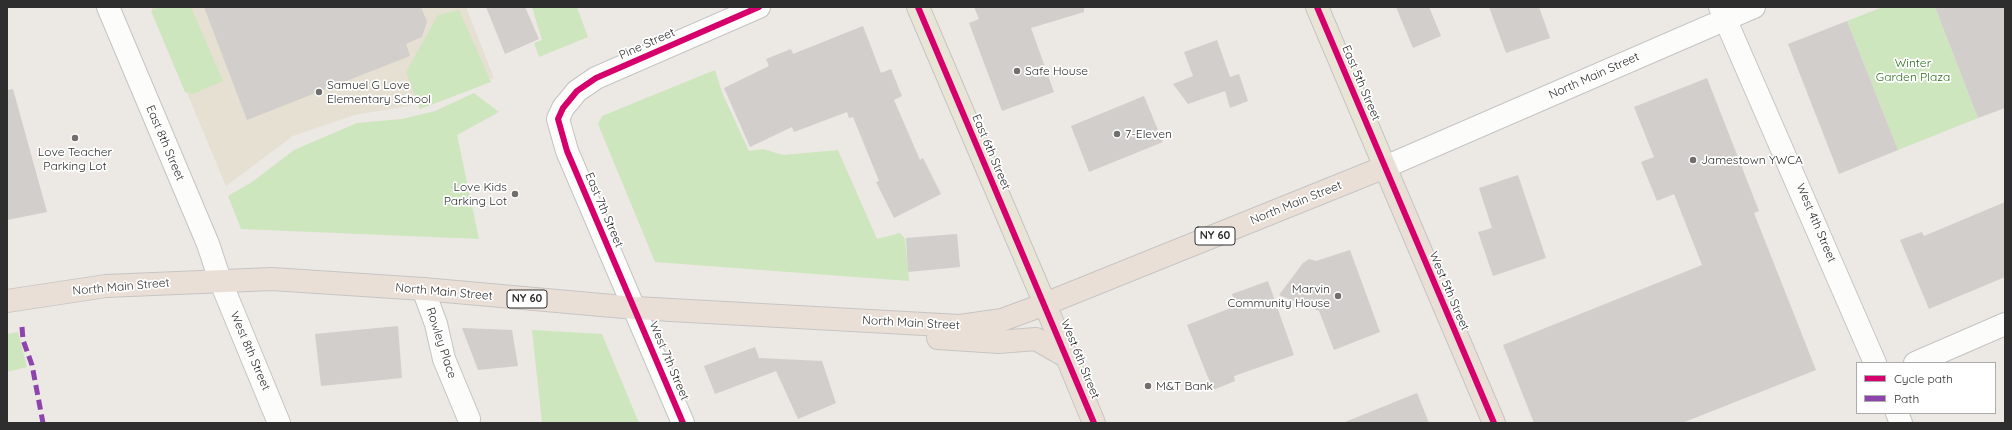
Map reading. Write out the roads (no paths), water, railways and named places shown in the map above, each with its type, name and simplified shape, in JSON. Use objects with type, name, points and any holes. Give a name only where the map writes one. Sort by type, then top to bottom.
[{"type":"highway","name":"North Main Street","points":[[7,301],[106,286],[272,279],[635,308],[960,326],[1002,320],[1045,304],[1385,167]]},
{"type":"highway","name":"West 5th Street","points":[[1385,167],[1494,423]]},
{"type":"highway","name":"West 6th Street","points":[[1045,304],[1094,423]]},
{"type":"highway","points":[[912,323],[916,337],[999,342],[1036,339],[1067,357]]},
{"type":"main road","name":"East 6th Street","points":[[918,7],[1045,304]]},
{"type":"main road","name":"East 5th Street","points":[[1317,7],[1385,167]]},
{"type":"street","name":"East 8th Street","points":[[108,7],[208,244],[220,280]]},
{"type":"street","name":"Pine Street","points":[[558,119],[563,108],[577,91],[596,78],[759,7]]},
{"type":"street","name":"North Main Street","points":[[1385,167],[1722,13],[1754,7]]},
{"type":"street","name":"West 4th Street","points":[[1722,13],[1808,206],[1875,362]]},
{"type":"street","name":"East 7th Street","points":[[558,119],[567,151],[635,308]]},
{"type":"street","name":"West 8th Street","points":[[220,280],[279,423]]},
{"type":"street","name":"Rowley Place","points":[[423,290],[436,324],[444,359],[469,419]]},
{"type":"street","name":"West 7th Street","points":[[635,308],[683,423]]},
{"type":"street","points":[[1917,362],[2005,324]]},
{"type":"street","points":[[1896,414],[1901,423]]},
{"type":"place","name":"Safe House","points":[[1017,71]]},
{"type":"place","name":"Samuel G Love Elementary School","points":[[319,92]]},
{"type":"place","name":"7-Eleven","points":[[1117,134]]},
{"type":"place","name":"Love Teacher Parking Lot","points":[[75,138]]},
{"type":"place","name":"Jamestown YWCA","points":[[1693,160]]},
{"type":"place","name":"Love Kids Parking Lot","points":[[515,194]]},
{"type":"place","name":"Marvin Community House","points":[[1338,296]]},
{"type":"place","name":"M&T Bank","points":[[1148,386]]},
{"type":"park label","name":"Winter Garden Plaza","points":[[1913,70]]}]
